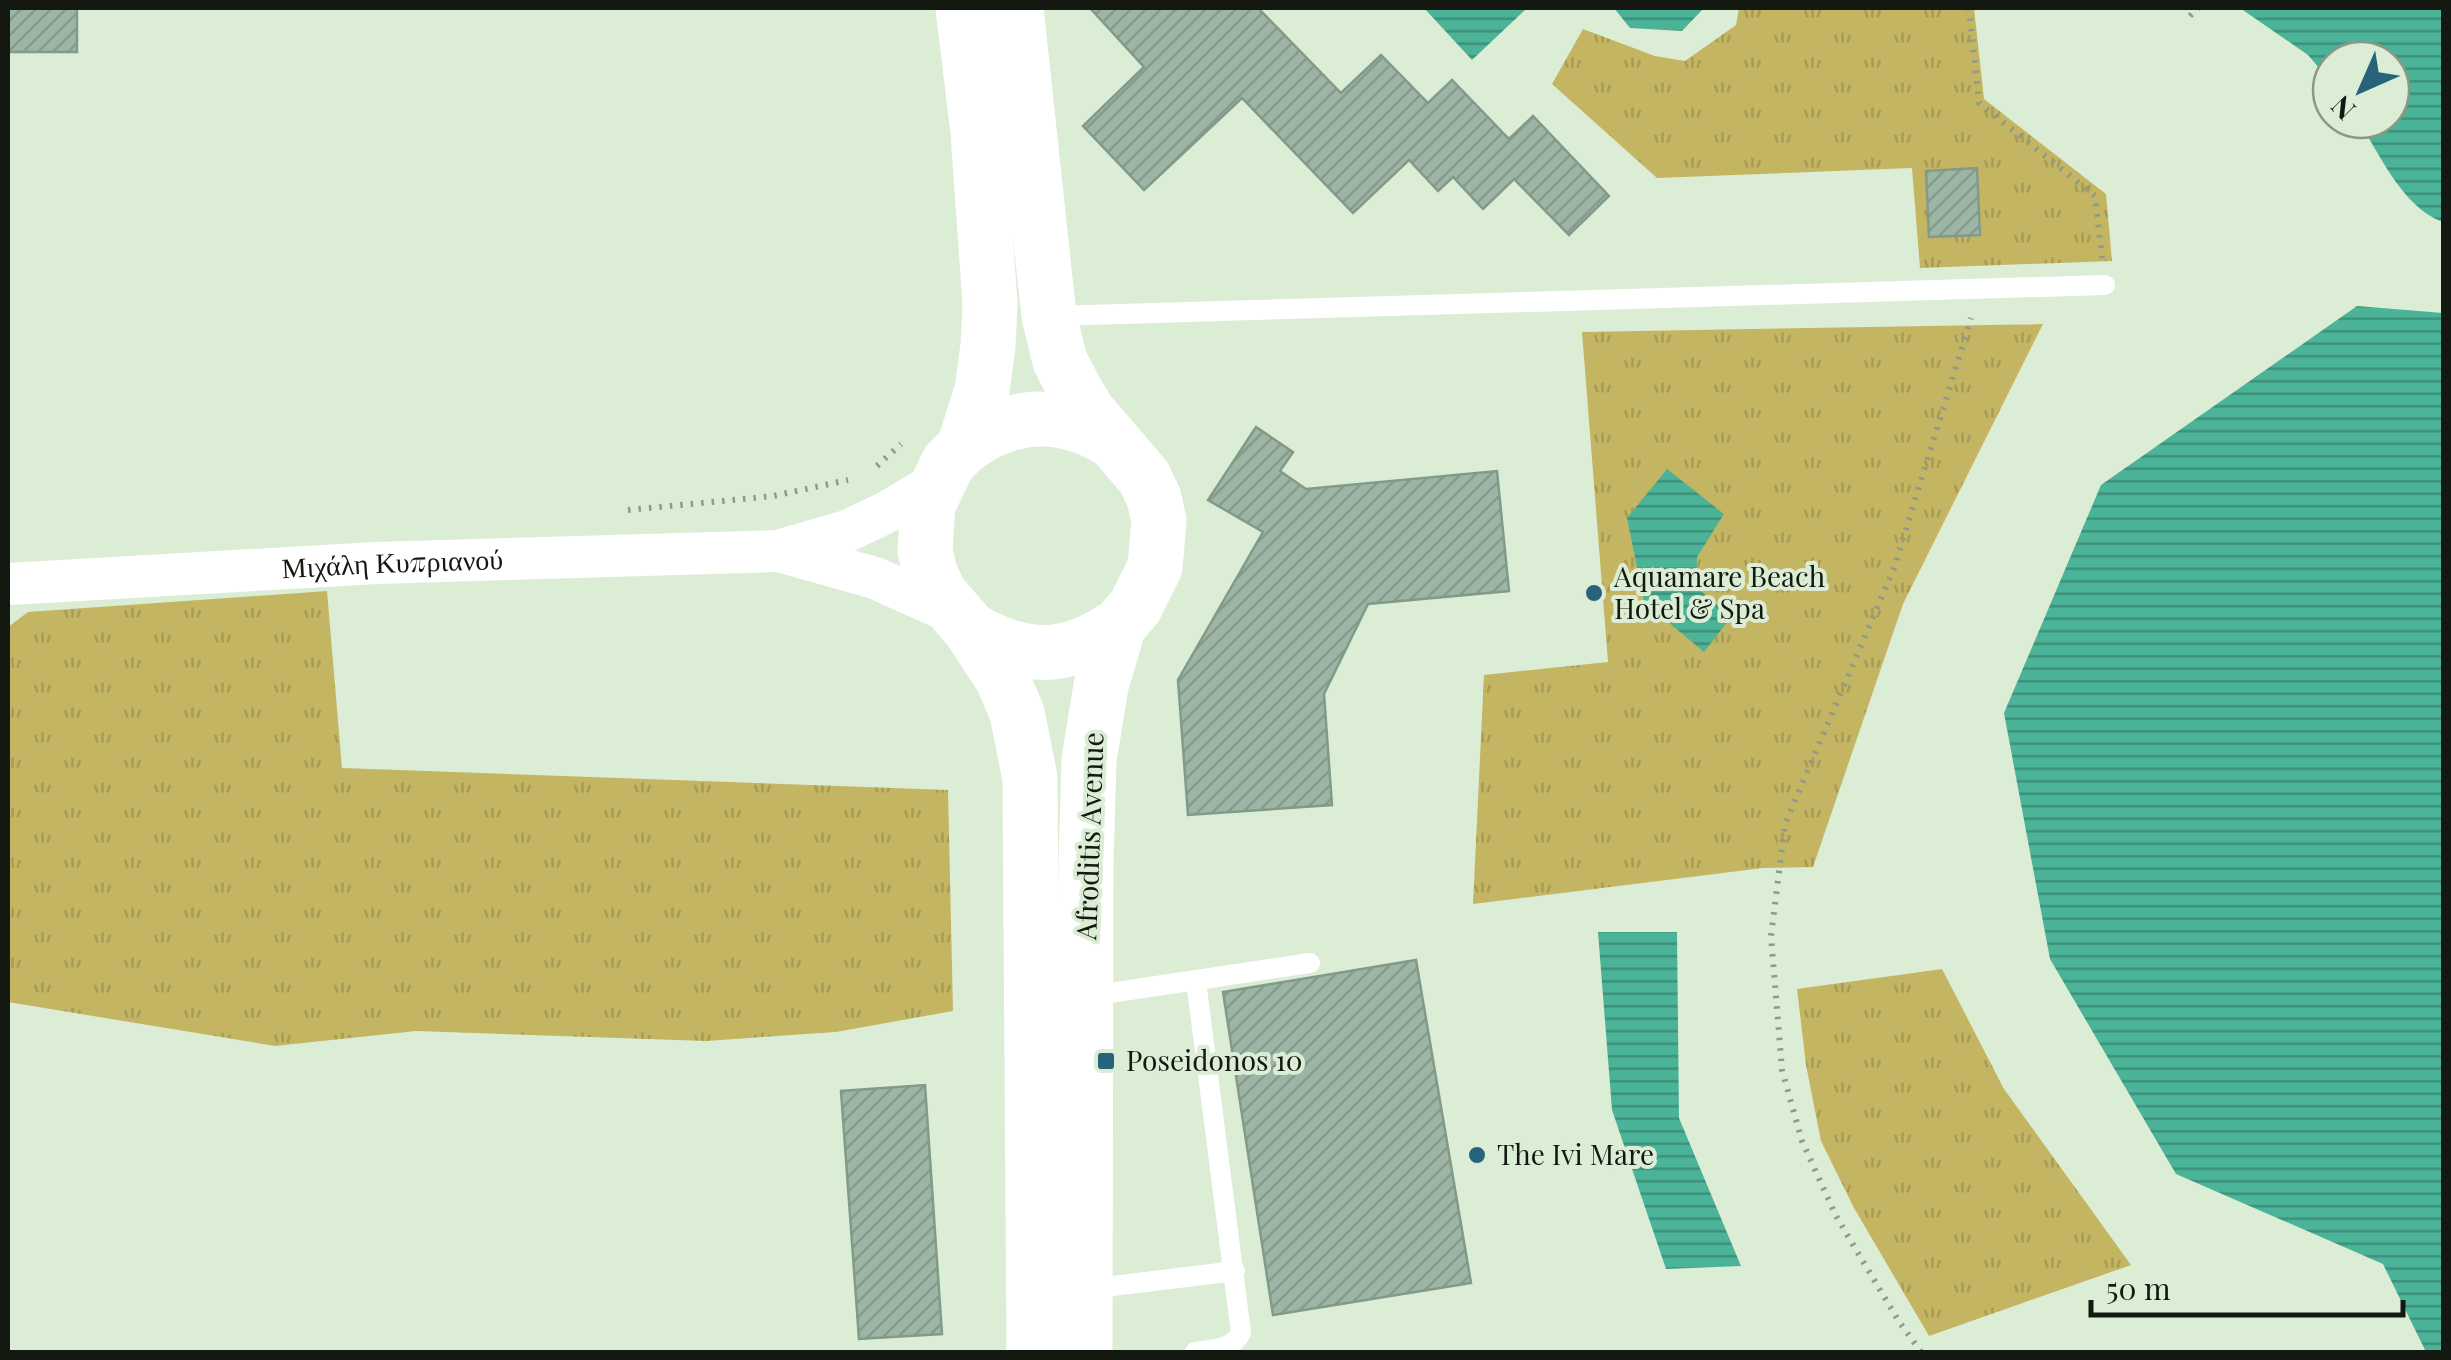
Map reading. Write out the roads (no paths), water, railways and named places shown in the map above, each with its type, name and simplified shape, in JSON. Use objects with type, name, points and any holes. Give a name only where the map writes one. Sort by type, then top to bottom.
[{"type":"main road","name":"Afroditis Avenue","points":[[963,8],[978,132],[990,304],[982,390],[928,505],[925,550],[930,573],[1002,678],[1018,713],[1030,778],[1034,1352]]},
{"type":"main road","name":"Afroditis Avenue","points":[[1016,8],[1049,316],[1060,360],[1090,413],[1144,477],[1159,521],[1159,544],[1151,578],[1135,608],[1119,624],[1101,686],[1090,760],[1085,1352]]},
{"type":"main road","points":[[950,465],[982,433],[1004,424],[1050,417],[1094,430],[1114,442]]},
{"type":"main road","points":[[962,621],[1011,649],[1034,653],[1079,647],[1119,624]]},
{"type":"street","name":"Μιχάλη Κυπριανού","points":[[8,584],[376,563],[778,551],[847,530],[885,513],[950,465]]},
{"type":"street","name":"Μιχάλη Κυπριανού","points":[[778,551],[875,578],[962,621]]},
{"type":"lane","points":[[1049,316],[2105,284]]},
{"type":"lane","points":[[1086,997],[1310,963]]},
{"type":"lane","points":[[1195,1352],[1236,1342],[1240,1332],[1196,982]]},
{"type":"lane","points":[[1086,1289],[1235,1271]]},
{"type":"water","points":[[1424,8],[1527,8],[1472,60]]},
{"type":"water","points":[[1614,8],[1704,8],[1682,31],[1630,28]]},
{"type":"water","points":[[2240,8],[2443,8],[2443,222],[2404,193],[2370,140],[2411,140],[2411,40],[2311,40],[2311,59]]},
{"type":"water","points":[[2357,306],[2443,313],[2443,1352],[2426,1352],[2383,1264],[2176,1174],[2050,959],[2004,713],[2101,485]]},
{"type":"water","points":[[1667,469],[1724,514],[1697,557],[1696,587],[1732,616],[1704,652],[1644,602],[1627,518]]},
{"type":"water","points":[[1598,932],[1677,932],[1679,1118],[1741,1266],[1666,1269],[1612,1110]]},
{"type":"place","name":"Aquamare Beach Hotel & Spa","points":[[1594,593]]},
{"type":"place","name":"Poseidonos 10","points":[[1106,1061]]},
{"type":"place","name":"The Ivi Mare","points":[[1477,1155]]}]
